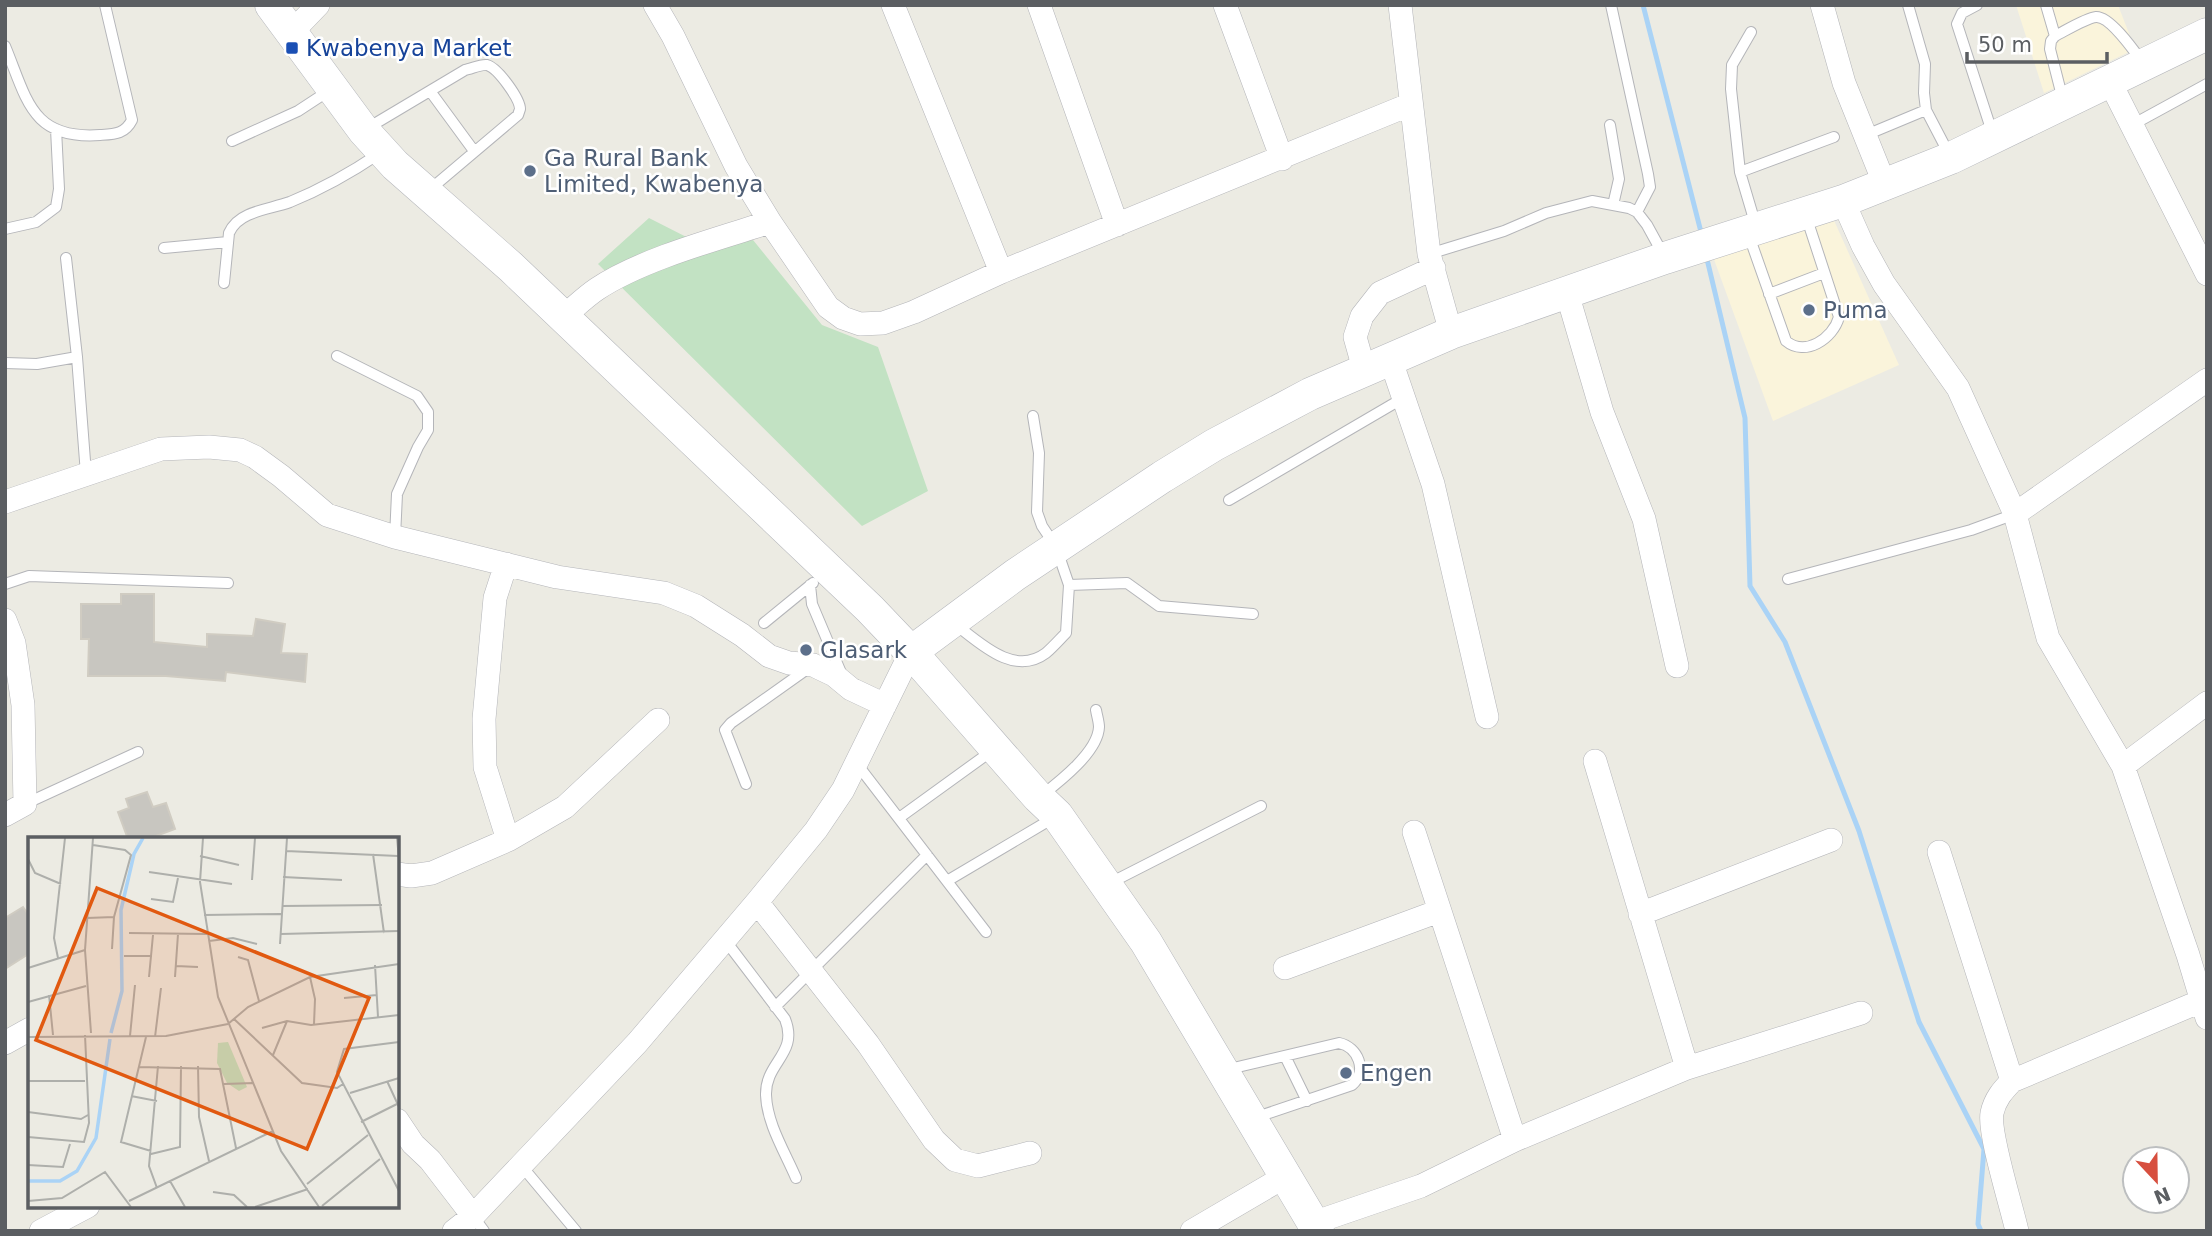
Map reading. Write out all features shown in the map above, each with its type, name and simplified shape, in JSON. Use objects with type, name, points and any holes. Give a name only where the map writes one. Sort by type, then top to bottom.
[{"type":"main road","points":[[271,5],[373,141],[425,193],[511,267],[563,317],[819,577],[911,652],[1048,806],[1107,884],[1146,942],[1315,1227]]},
{"type":"main road","points":[[911,652],[1056,547],[1214,445],[1281,408],[1451,333],[1885,185],[1951,158],[2207,34]]},
{"type":"street","points":[[292,32],[318,5]]},
{"type":"street","points":[[654,5],[673,36],[736,166],[769,222],[828,307],[844,318],[860,324],[883,323],[914,312],[1001,272],[1411,104]]},
{"type":"street","points":[[893,5],[1001,272]]},
{"type":"street","points":[[1039,5],[1117,225]]},
{"type":"street","points":[[1225,5],[1282,159]]},
{"type":"street","points":[[1400,5],[1432,261],[1451,333]]},
{"type":"street","points":[[1822,5],[1844,83],[1885,185]]},
{"type":"street","points":[[2110,82],[2207,274]]},
{"type":"street","points":[[1843,201],[1884,284],[1958,388],[2015,514],[2048,638],[2123,766],[2204,1009],[2012,1081],[2001,1092],[1992,1114],[1996,1143],[2017,1231]]},
{"type":"street","points":[[563,317],[595,290],[617,277],[706,242],[769,222]]},
{"type":"street","points":[[1432,261],[1380,293],[1362,316],[1354,337],[1405,397],[1433,484],[1487,717]]},
{"type":"street","points":[[1567,293],[1602,412],[1644,519],[1677,666]]},
{"type":"street","points":[[2015,514],[2207,380]]},
{"type":"street","points":[[5,502],[172,447],[240,450],[255,457],[281,476],[327,515],[394,537],[557,577],[664,593],[696,606],[769,656],[789,663],[813,665],[886,705]]},
{"type":"street","points":[[506,564],[495,598],[484,719],[485,767],[508,840]]},
{"type":"street","points":[[5,620],[14,643],[23,705],[25,804],[5,815]]},
{"type":"street","points":[[454,1231],[479,1224],[520,1164],[637,1043],[816,830],[857,764],[911,652]]},
{"type":"street","points":[[2123,766],[2207,703]]},
{"type":"street","points":[[399,874],[411,876],[432,873],[508,840],[565,807],[658,720]]},
{"type":"street","points":[[1595,761],[1687,1068]]},
{"type":"street","points":[[1414,832],[1515,1140]]},
{"type":"street","points":[[1640,914],[1831,840]]},
{"type":"street","points":[[1939,852],[2012,1081]]},
{"type":"street","points":[[757,902],[868,1044],[934,1140],[955,1160],[978,1166],[1030,1153]]},
{"type":"street","points":[[1285,968],[1439,911]]},
{"type":"street","points":[[1315,1227],[1421,1186],[1515,1140],[1687,1068],[1861,1013]]},
{"type":"street","points":[[5,1043],[28,1029]]},
{"type":"street","points":[[399,1123],[479,1224]]},
{"type":"street","points":[[1192,1231],[1284,1177]]},
{"type":"street","points":[[41,1231],[84,1208]]},
{"type":"lane","points":[[5,46],[26,102],[34,113],[65,133],[83,136],[118,134],[127,129],[132,120],[105,5]]},
{"type":"lane","points":[[1612,5],[1650,187],[1637,212]]},
{"type":"lane","points":[[1908,5],[1925,64],[1926,110],[1951,158]]},
{"type":"lane","points":[[1977,5],[1962,13],[1957,24],[1994,137]]},
{"type":"lane","points":[[2046,5],[2055,36]]},
{"type":"lane","points":[[2091,5],[2095,17]]},
{"type":"lane","points":[[2064,105],[2050,49],[2055,36],[2095,17],[2103,18],[2145,65]]},
{"type":"lane","points":[[1751,32],[1732,65],[1731,89],[1741,172],[1743,234],[1786,341],[1793,348],[1803,348],[1829,337],[1836,328],[1839,317],[1805,213]]},
{"type":"lane","points":[[224,283],[229,233],[238,221],[288,202],[356,169],[373,141],[430,91],[465,71],[487,65],[517,96],[520,109],[517,115],[425,193]]},
{"type":"lane","points":[[2132,125],[2207,84]]},
{"type":"lane","points":[[232,141],[298,111],[332,89]]},
{"type":"lane","points":[[430,91],[474,151]]},
{"type":"lane","points":[[1867,135],[1926,110]]},
{"type":"lane","points":[[1610,125],[1619,179],[1613,205]]},
{"type":"lane","points":[[5,229],[36,222],[56,207],[59,189],[56,129]]},
{"type":"lane","points":[[1741,172],[1834,137]]},
{"type":"lane","points":[[1432,261],[1546,214],[1592,201],[1637,212],[1672,256]]},
{"type":"lane","points":[[164,248],[228,242]]},
{"type":"lane","points":[[66,257],[86,474]]},
{"type":"lane","points":[[1769,294],[1824,273]]},
{"type":"lane","points":[[337,356],[417,397],[428,412],[428,430],[397,494],[394,537]]},
{"type":"lane","points":[[5,363],[37,364],[77,357]]},
{"type":"lane","points":[[1229,500],[1405,397]]},
{"type":"lane","points":[[952,623],[1002,659],[1024,661],[1045,654],[1066,633],[1069,584],[1056,547],[1046,534],[1037,512],[1039,453],[1033,416]]},
{"type":"lane","points":[[1788,579],[1971,530],[2015,514]]},
{"type":"lane","points":[[5,584],[29,576],[228,583]]},
{"type":"lane","points":[[764,623],[819,577]]},
{"type":"lane","points":[[819,577],[812,604],[846,685]]},
{"type":"lane","points":[[1069,584],[1127,583],[1159,606],[1253,614]]},
{"type":"lane","points":[[746,784],[725,730],[813,665]]},
{"type":"lane","points":[[947,881],[1048,806],[1065,777],[1090,748],[1099,729],[1096,710]]},
{"type":"lane","points":[[899,818],[995,748]]},
{"type":"lane","points":[[25,804],[138,752]]},
{"type":"lane","points":[[857,764],[986,932]]},
{"type":"lane","points":[[1107,884],[1261,806]]},
{"type":"lane","points":[[775,1007],[927,855]]},
{"type":"lane","points":[[724,940],[785,1019],[790,1032],[788,1047],[768,1076],[766,1094],[769,1116],[796,1178]]},
{"type":"lane","points":[[1222,1071],[1339,1042],[1348,1045],[1353,1051],[1362,1071],[1360,1079],[1352,1085],[1251,1120]]},
{"type":"lane","points":[[1285,1056],[1307,1101]]},
{"type":"lane","points":[[520,1164],[576,1231]]},
{"type":"shaded area","points":[[2016,5],[2118,5],[2135,49],[2044,93]]},
{"type":"shaded area","points":[[1832,216],[1899,365],[1773,421],[1712,254]]},
{"type":"green space","points":[[649,218],[710,249],[753,240],[822,325],[878,347],[928,491],[862,526],[598,264]]},
{"type":"building","points":[[121,594],[154,594],[154,642],[207,647],[207,634],[253,636],[256,619],[285,624],[281,653],[307,654],[305,682],[226,672],[225,681],[166,676],[88,676],[89,639],[81,639],[81,604],[121,604]]},
{"type":"building","points":[[147,792],[153,807],[166,803],[175,829],[153,837],[127,837],[118,812],[129,808],[126,799]]},
{"type":"building","points":[[23,907],[28,914],[28,954],[5,969],[5,918]]},
{"type":"waterway","points":[[1643,5],[1702,236]]},
{"type":"waterway","points":[[1706,255],[1745,418],[1750,586],[1785,642],[1859,831],[1919,1022],[1984,1149],[1978,1224],[1981,1231]]},
{"type":"place","name":"Kwabenya Market","points":[[292,48]]},
{"type":"place","name":"Ga Rural Bank Limited, Kwabenya","points":[[530,171]]},
{"type":"place","name":"Puma","points":[[1809,310]]},
{"type":"place","name":"Glasark","points":[[806,650]]},
{"type":"place","name":"Engen","points":[[1346,1073]]}]
